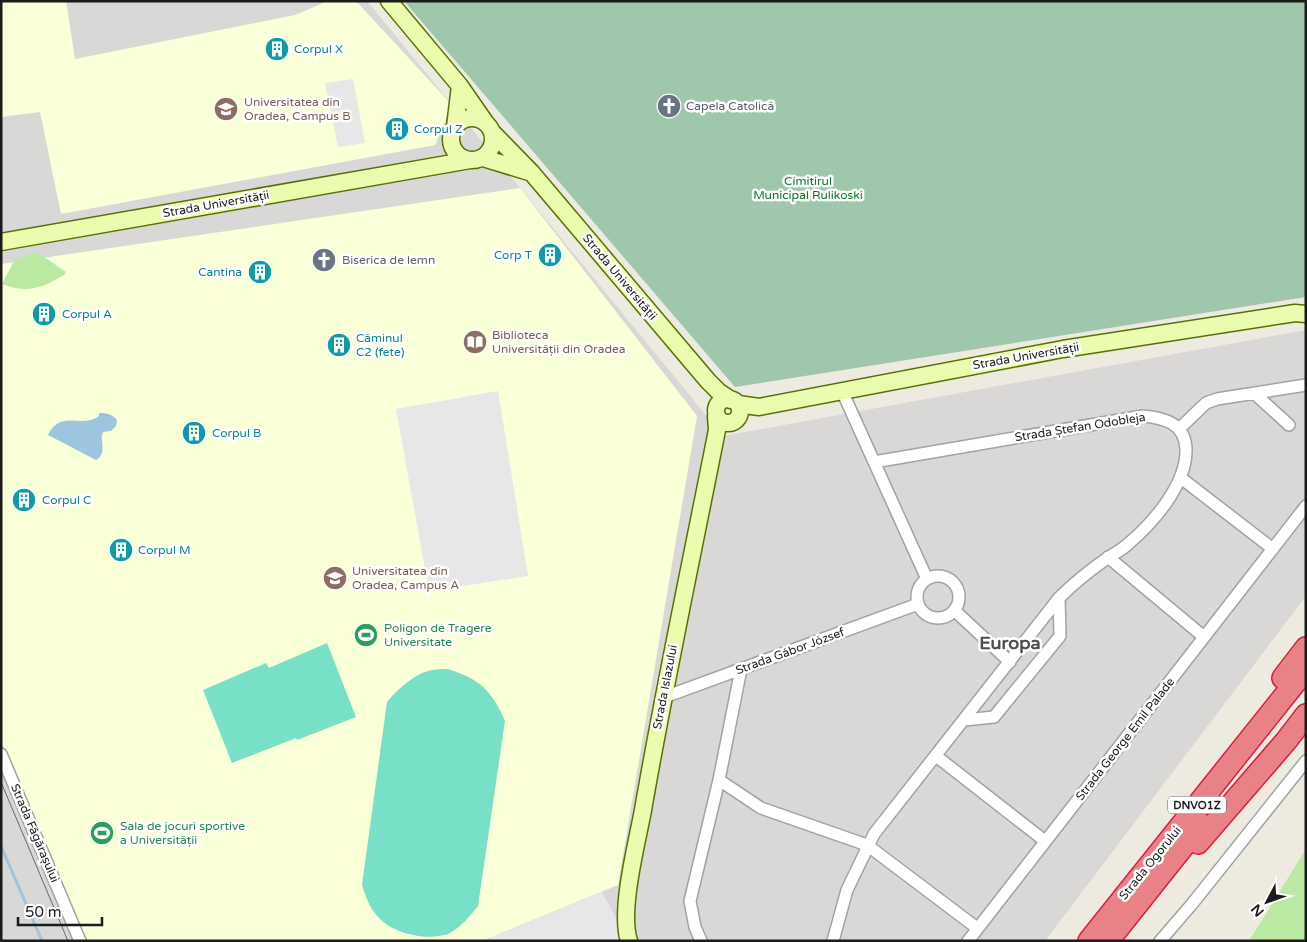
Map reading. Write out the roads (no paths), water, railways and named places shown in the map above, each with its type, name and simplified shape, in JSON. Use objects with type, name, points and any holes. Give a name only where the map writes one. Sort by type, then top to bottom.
[{"type":"highway","points":[[1306,648],[1144,862],[1135,876],[1136,894],[1152,893],[1183,862],[1306,715]]},
{"type":"highway","name":"Strada Ogorului","points":[[1108,941],[1136,894],[1306,669]]},
{"type":"highway","name":"Strada Ogorului","points":[[1089,941],[1136,894],[1306,692]]},
{"type":"main road","name":"Strada Universității","points":[[389,1],[460,86],[489,127],[531,172],[708,381],[714,395],[728,412],[1063,349],[1302,312]]},
{"type":"main road","points":[[430,168],[453,134],[466,119],[478,118],[489,127],[494,139],[492,146],[477,159],[463,158],[453,148],[453,134],[460,86]]},
{"type":"main road","name":"Strada Universității","points":[[1,242],[477,159],[531,172]]},
{"type":"main road","name":"Strada Islazului","points":[[629,941],[626,910],[662,698],[716,435],[728,412]]},
{"type":"street","points":[[833,941],[847,890],[867,845],[874,834],[1059,598],[1077,580],[1127,545],[1163,508],[1181,478],[1187,460],[1186,443],[1180,428],[1206,403],[1217,399],[1306,385]]},
{"type":"street","points":[[842,391],[927,579]]},
{"type":"street","points":[[1255,394],[1289,425]]},
{"type":"street","name":"Strada Ștefan Odobleja","points":[[874,462],[1143,416],[1163,418],[1180,428]]},
{"type":"street","points":[[1181,478],[1273,549]]},
{"type":"street","name":"Strada George Emil Palade","points":[[968,941],[1306,506]]},
{"type":"street","points":[[1108,557],[1204,637]]},
{"type":"street","points":[[938,576],[952,581],[959,594],[959,602],[955,611],[941,618],[930,617],[924,613],[918,604],[917,598],[921,584],[927,579],[938,576]]},
{"type":"street","points":[[964,720],[994,717],[1060,636],[1059,598]]},
{"type":"street","name":"Strada Gábor József","points":[[662,698],[918,604]]},
{"type":"street","points":[[955,611],[1010,662]]},
{"type":"street","points":[[701,941],[695,927],[690,901],[719,780],[741,670]]},
{"type":"street","name":"Strada Făgărașului","points":[[1,754],[80,941]]},
{"type":"street","points":[[936,756],[1045,841]]},
{"type":"street","points":[[1160,941],[1192,904],[1306,761]]},
{"type":"street","points":[[719,780],[761,808],[867,845],[977,928]]},
{"type":"waterway","points":[[1,846],[42,941]]},
{"type":"tram line","points":[[1,782],[68,941]]},
{"type":"place","name":"Corpul X","points":[[277,49]]},
{"type":"place","name":"Capela Catolică","points":[[669,106]]},
{"type":"place","name":"Universitatea din Oradea, Campus B","points":[[226,109]]},
{"type":"place","name":"Corpul Z","points":[[397,129]]},
{"type":"place","name":"Corp T","points":[[550,255]]},
{"type":"place","name":"Biserica de lemn","points":[[324,260]]},
{"type":"place","name":"Cantina","points":[[260,272]]},
{"type":"place","name":"Corpul A","points":[[44,314]]},
{"type":"place","name":"Biblioteca Universității din Oradea","points":[[475,342]]},
{"type":"place","name":"Căminul C2 (fete)","points":[[339,345]]},
{"type":"place","name":"Corpul B","points":[[194,433]]},
{"type":"place","name":"Corpul C","points":[[24,500]]},
{"type":"place","name":"Corpul M","points":[[121,550]]},
{"type":"place","name":"Universitatea din Oradea, Campus A","points":[[335,578]]},
{"type":"place","name":"Poligon de Tragere Universitate","points":[[366,635]]},
{"type":"place","name":"Sala de jocuri sportive a Universității","points":[[102,833]]},
{"type":"district","name":"Europa","points":[[1010,643]]},
{"type":"park label","name":"Cimitirul Municipal Rulikoski","points":[[808,188]]}]
